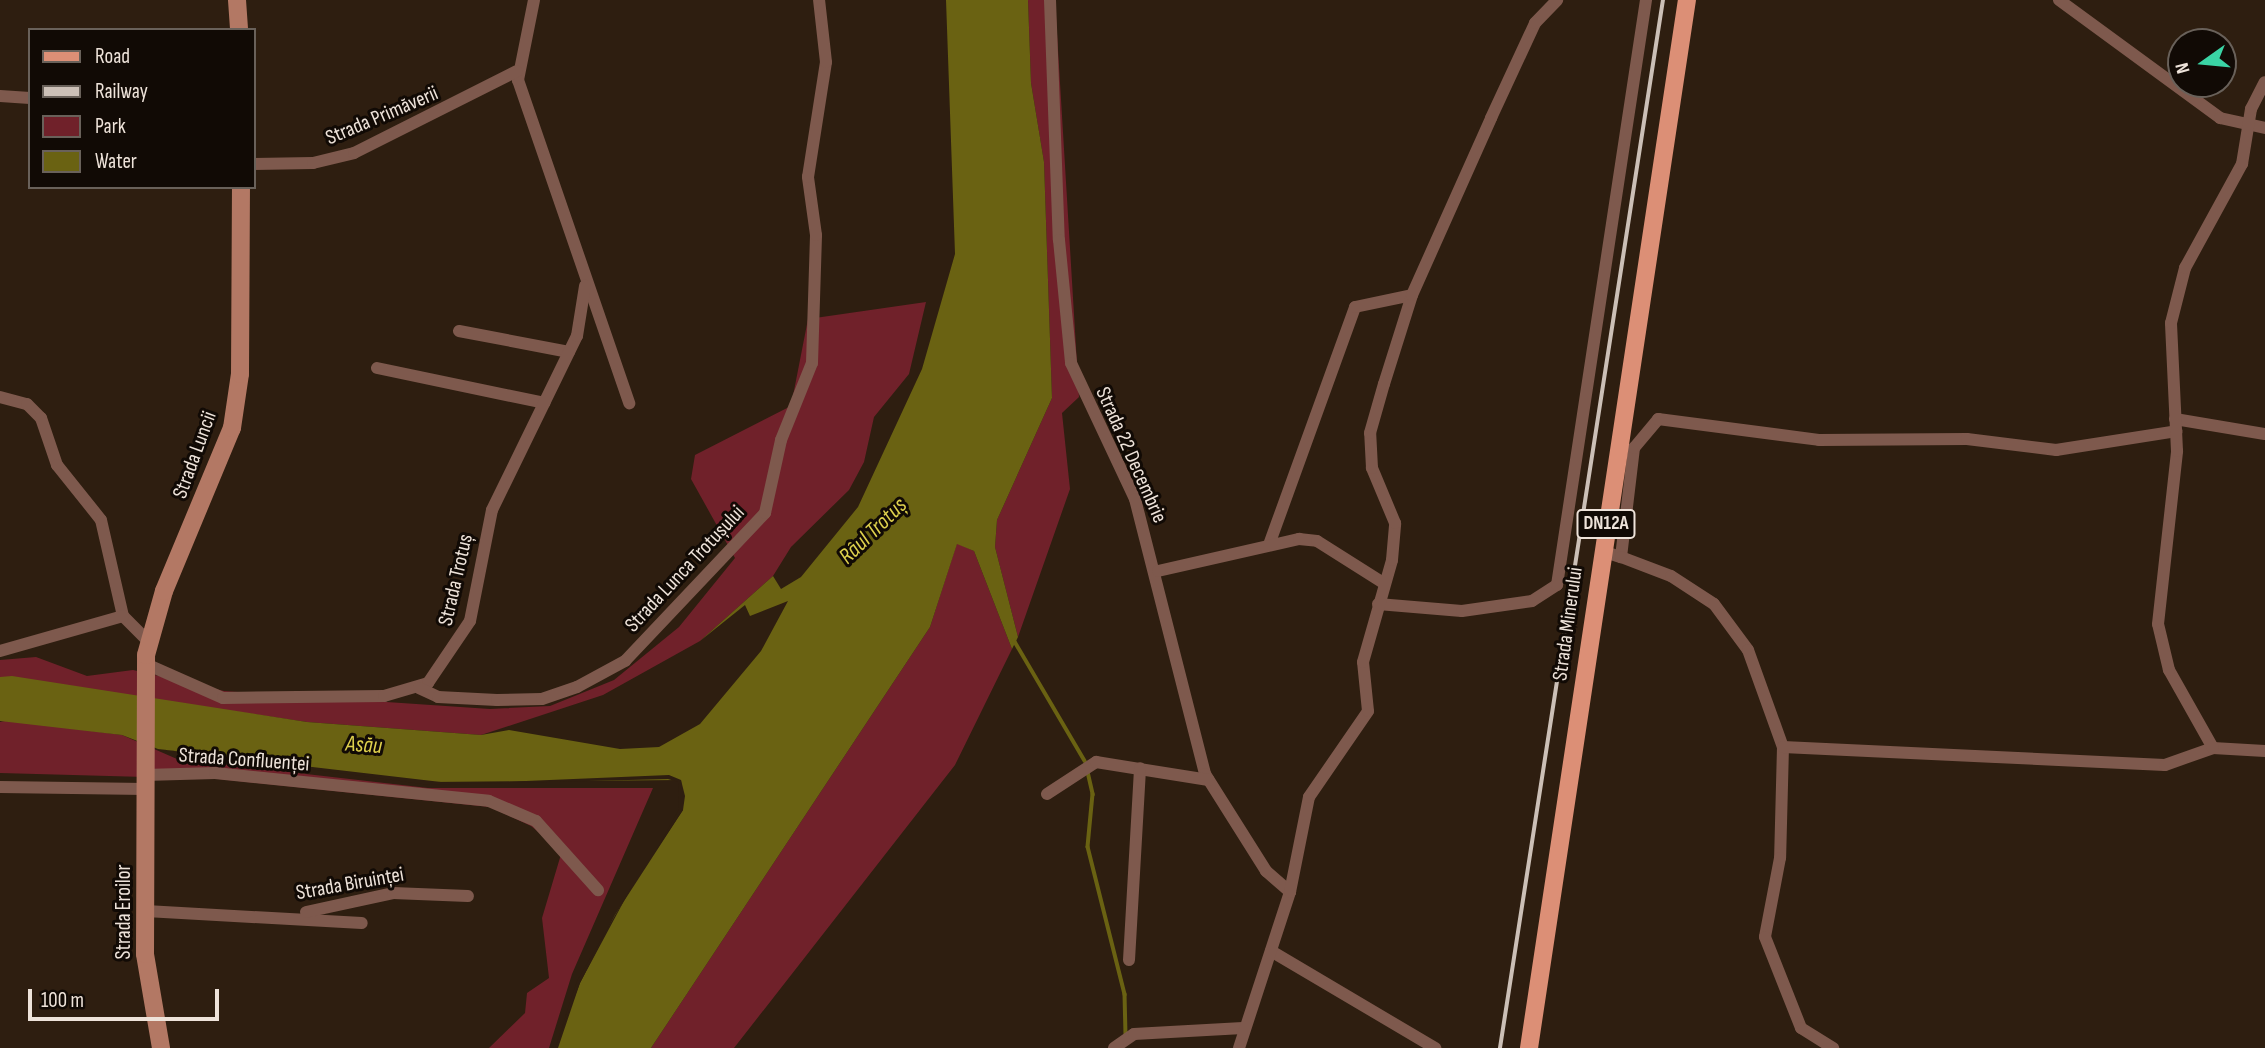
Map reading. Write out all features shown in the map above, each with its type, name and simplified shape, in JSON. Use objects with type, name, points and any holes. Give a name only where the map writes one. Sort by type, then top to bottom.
[{"type":"main road","points":[[237,0],[239,28]]},
{"type":"main road","name":"Strada Minerului","points":[[1529,1048],[1602,551],[1688,0]]},
{"type":"main road","name":"Strada Luncii","points":[[145,688],[149,642],[232,428],[240,374],[241,189]]},
{"type":"main road","name":"Strada Eroilor","points":[[145,688],[146,971],[160,1048]]},
{"type":"street","points":[[517,71],[534,0]]},
{"type":"street","name":"Strada Lunca Trotușului","points":[[419,688],[438,697],[497,700],[542,699],[577,687],[625,661],[765,513],[781,440],[812,363],[816,235],[808,177],[826,62],[819,0]]},
{"type":"street","name":"Strada 22 Decembrie","points":[[1050,0],[1059,240],[1071,363],[1135,499],[1158,571],[1209,780],[1266,871],[1290,892]]},
{"type":"street","points":[[1239,1048],[1243,1028],[1290,892],[1309,797],[1368,711],[1363,662],[1385,584],[1395,523],[1373,468],[1370,433],[1412,295],[1535,23],[1557,0]]},
{"type":"street","name":"Strada Minerului","points":[[1378,604],[1462,611],[1532,601],[1557,585],[1646,0]]},
{"type":"street","points":[[2059,0],[2220,118],[2249,127],[2265,128]]},
{"type":"street","name":"Strada Primăverii","points":[[256,164],[313,163],[354,153],[517,71]]},
{"type":"street","name":"Strada Trotuș","points":[[517,71],[575,238],[585,286],[629,402]]},
{"type":"street","points":[[2213,748],[2169,670],[2158,633],[2176,425],[2175,299],[2233,185],[2265,82]]},
{"type":"street","points":[[0,96],[28,98]]},
{"type":"street","name":"Strada Trotuș","points":[[419,688],[437,674],[466,633],[497,497],[569,352],[585,286]]},
{"type":"street","points":[[1270,542],[1354,307],[1412,295]]},
{"type":"street","points":[[459,331],[569,352]]},
{"type":"street","points":[[377,368],[544,403]]},
{"type":"street","points":[[0,397],[35,411],[57,465],[101,520],[123,616],[149,642]]},
{"type":"street","points":[[1621,556],[1634,448],[1658,419],[1819,440],[1967,439],[2056,450],[2176,425],[2265,434]]},
{"type":"street","points":[[1158,571],[1270,542],[1317,541],[1385,584]]},
{"type":"street","points":[[1602,551],[1621,556],[1687,584],[1731,620],[1756,668],[1783,747],[1780,858],[1765,937],[1801,1028],[1833,1048]]},
{"type":"street","points":[[0,651],[123,616]]},
{"type":"street","points":[[146,664],[223,698],[347,698],[419,688]]},
{"type":"street","points":[[1783,747],[2165,765],[2213,748],[2265,751]]},
{"type":"street","points":[[1047,794],[1096,762],[1209,780]]},
{"type":"street","points":[[1129,960],[1140,768]]},
{"type":"street","name":"Strada Confluenței","points":[[0,787],[145,782],[215,773],[489,801],[536,821],[598,890]]},
{"type":"street","name":"Strada Biruinței","points":[[281,915],[393,893],[468,896]]},
{"type":"street","name":"Strada Biruinței","points":[[146,911],[281,915],[362,923]]},
{"type":"street","points":[[1271,951],[1435,1048]]},
{"type":"street","points":[[1114,1048],[1133,1034],[1243,1028]]},
{"type":"green space","points":[[1028,0],[1055,0],[1079,397],[1062,413],[1070,489],[1018,637],[995,547],[997,520],[1052,398],[1044,162],[1031,83]]},
{"type":"green space","points":[[926,302],[909,374],[874,417],[864,462],[849,490],[791,547],[773,576],[700,641],[603,695],[481,735],[307,722],[0,677],[0,660],[36,657],[87,676],[133,670],[224,691],[490,709],[550,706],[614,680],[679,627],[735,558],[691,479],[695,455],[791,406],[808,319]]},
{"type":"green space","points":[[957,543],[974,551],[1012,649],[955,765],[734,1048],[651,1048],[930,627]]},
{"type":"green space","points":[[10,720],[122,735],[177,759],[428,788],[653,788],[572,974],[549,1048],[489,1048],[525,1013],[527,993],[549,978],[542,918],[562,851],[531,826],[490,807],[218,779],[0,773],[0,722]]},
{"type":"water","points":[[946,0],[1028,0],[1031,83],[1044,162],[1052,398],[997,520],[995,547],[1018,637],[1012,649],[974,551],[957,544],[930,627],[651,1048],[558,1048],[580,983],[615,915],[683,810],[681,780],[430,782],[158,749],[122,735],[0,721],[0,677],[12,676],[307,722],[481,735],[509,730],[620,749],[659,747],[700,724],[761,651],[788,601],[750,616],[745,605],[700,641],[773,576],[781,589],[801,577],[858,507],[922,369],[955,254]]},
{"type":"pier","points":[[158,749],[458,784],[669,775],[681,780],[685,796],[683,810],[657,849],[679,809],[678,782],[668,779],[430,785]]},
{"type":"pier","points":[[632,886],[580,983],[555,1048],[577,981]]},
{"type":"waterway","points":[[1014,640],[1085,761]]},
{"type":"waterway","points":[[1088,772],[1093,794],[1088,847],[1125,994],[1126,1034]]},
{"type":"railway","points":[[1500,1048],[1663,0]]},
{"type":"water label","name":"Râul Trotuș","points":[[873,531]]},
{"type":"water label","name":"Asău","points":[[364,745]]}]
